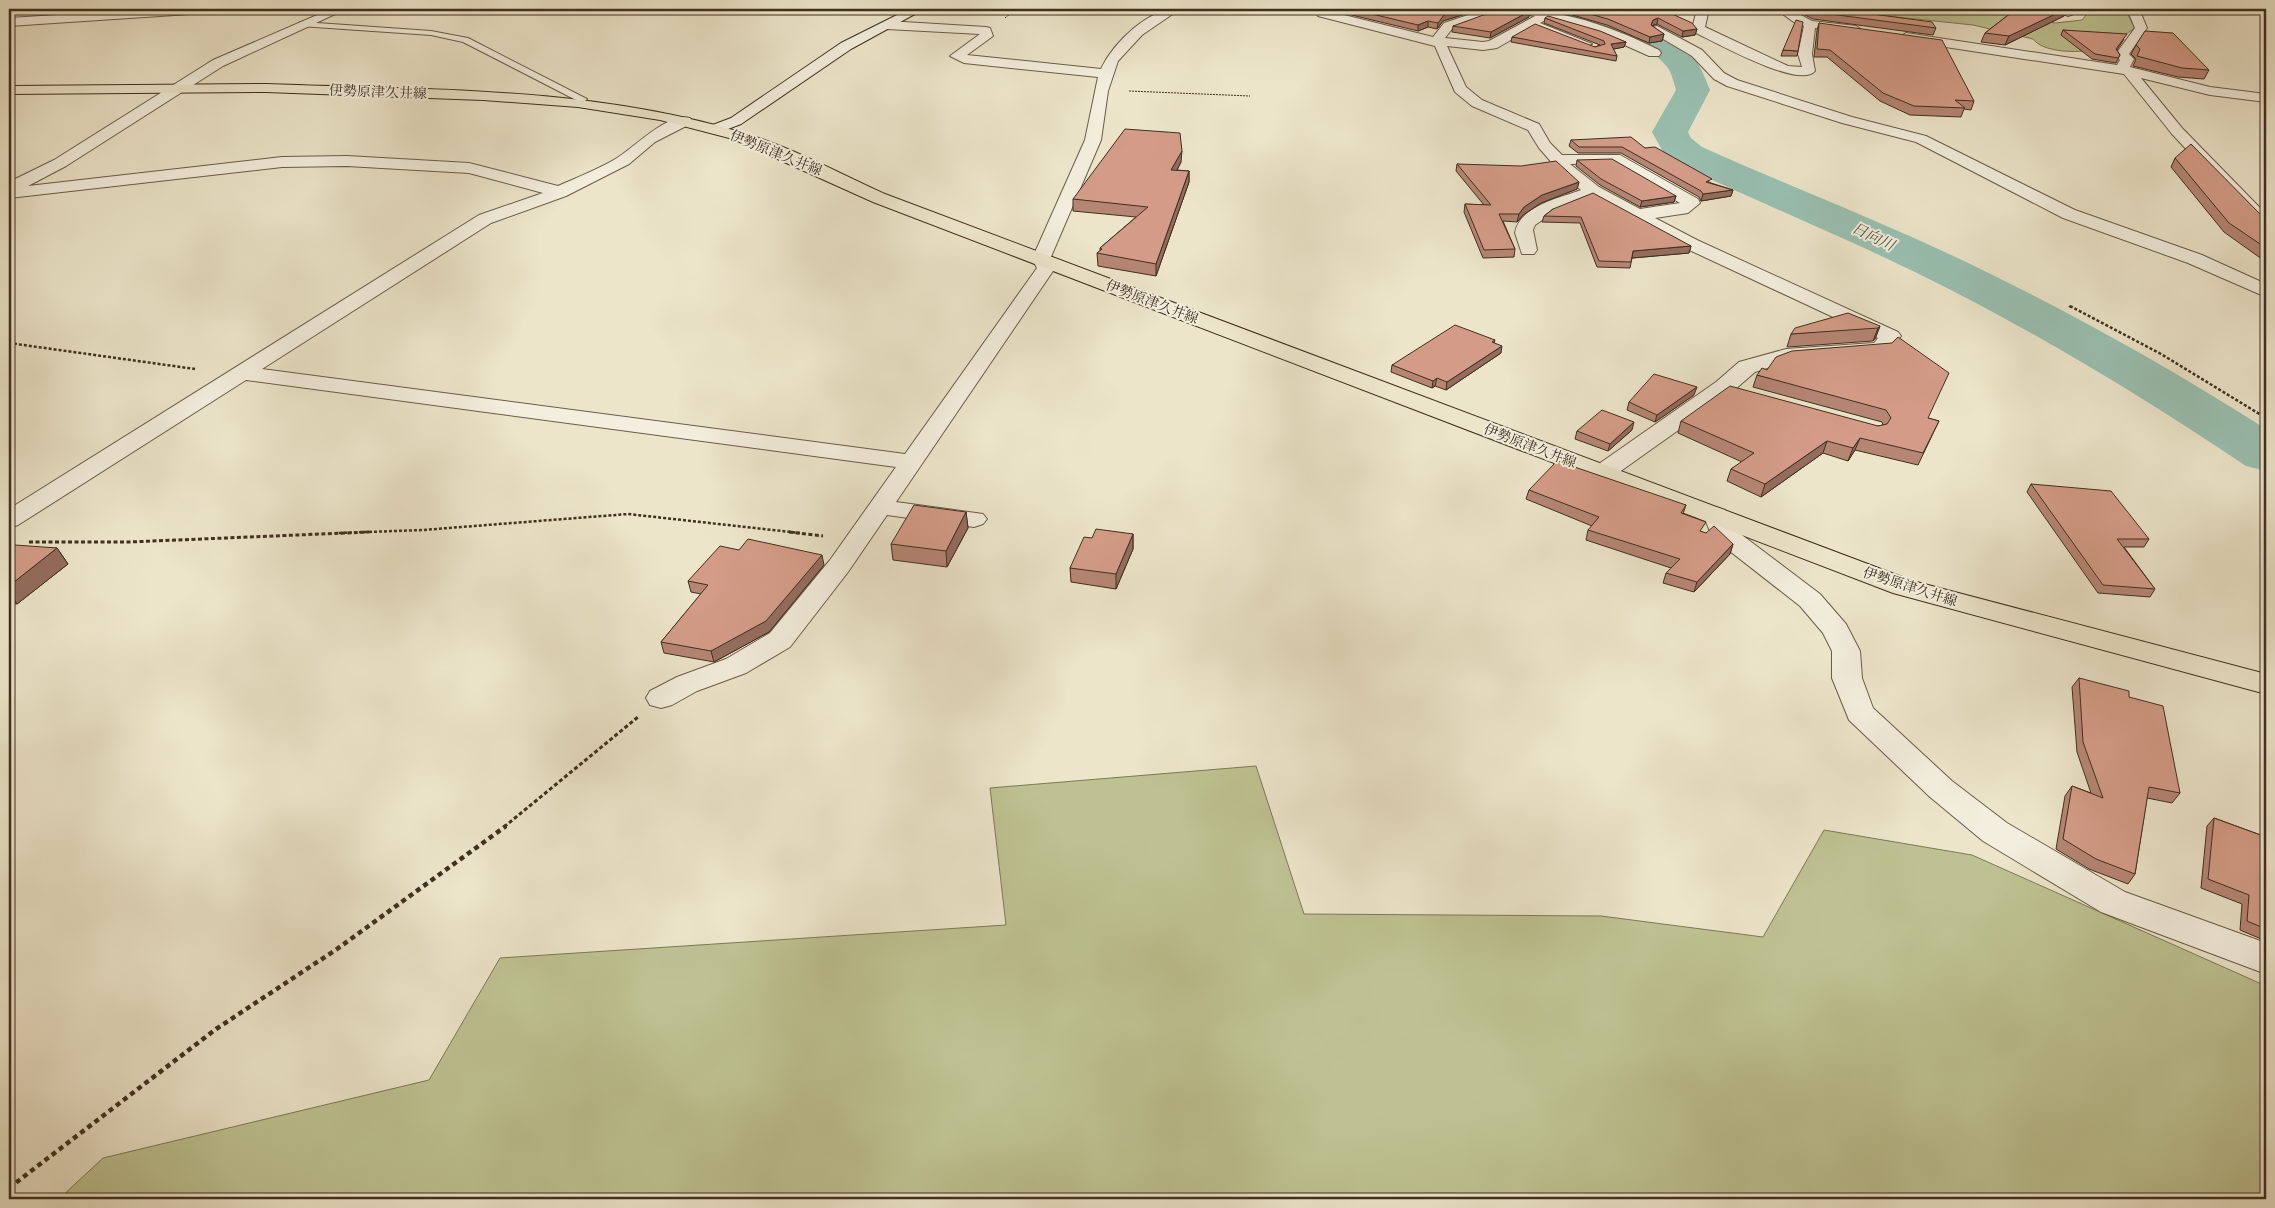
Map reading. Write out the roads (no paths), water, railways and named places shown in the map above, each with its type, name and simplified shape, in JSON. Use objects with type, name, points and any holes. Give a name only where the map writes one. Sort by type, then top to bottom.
[{"type":"main road","name":"伊勢原津久井線","points":[[9,90],[266,88],[483,96],[578,103],[685,121],[767,147],[879,198],[1602,473],[1716,514],[1903,587],[1990,612],[2213,668],[2266,684]]},
{"type":"street","points":[[9,22],[205,9]]},
{"type":"street","points":[[9,191],[60,163],[176,88],[230,57],[340,9]]},
{"type":"street","points":[[714,129],[736,121],[846,46],[918,9]]},
{"type":"street","points":[[661,698],[687,684],[736,666],[780,640],[800,617],[858,540],[1046,268],[1041,259],[1094,137],[1101,90],[1106,74],[1123,44],[1130,36],[1174,9]]},
{"type":"street","points":[[1328,9],[1322,13],[1437,41],[1483,46],[1492,45],[1546,15]]},
{"type":"street","points":[[1437,41],[1448,26],[1496,9]]},
{"type":"street","points":[[1517,9],[1581,22],[1619,34],[1654,53]]},
{"type":"street","points":[[1698,29],[1703,9]]},
{"type":"street","points":[[1782,9],[1799,20],[1810,24],[1869,32]]},
{"type":"street","points":[[2125,71],[2127,59],[2122,56],[2141,28],[2133,9]]},
{"type":"street","points":[[1619,34],[1698,29],[1775,66],[1797,71],[1808,71],[1809,67],[1804,54],[1810,24]]},
{"type":"street","points":[[887,25],[986,31],[987,36],[956,56],[964,59],[1106,74]]},
{"type":"street","points":[[1654,31],[1696,53],[1719,76],[1732,83],[1847,120],[1921,139],[1974,164],[2069,214],[2195,259],[2266,291]]},
{"type":"street","points":[[1888,34],[2125,71],[2210,91],[2266,98]]},
{"type":"street","points":[[1437,41],[1465,94],[1492,111],[1525,122],[1534,128],[1544,145],[1558,160],[1593,191],[1691,244],[1891,336],[1880,349],[1786,355],[1747,367],[1724,387],[1602,473]]},
{"type":"street","points":[[2125,71],[2177,131],[2266,224]]},
{"type":"street","points":[[9,520],[485,219],[560,192],[623,161],[650,139],[685,121]]},
{"type":"street","points":[[1558,160],[1614,158],[1692,203],[1682,209],[1637,215]]},
{"type":"street","points":[[9,191],[282,162],[310,161],[437,165],[469,168],[560,192]]},
{"type":"street","points":[[1528,250],[1524,233],[1526,226],[1533,217],[1593,191]]},
{"type":"street","points":[[243,373],[911,462]]},
{"type":"street","points":[[1724,387],[1752,395]]},
{"type":"street","points":[[880,507],[974,519]]},
{"type":"street","points":[[1716,514],[1722,533],[1810,600],[1836,630],[1846,651],[1847,678],[1860,713],[1941,789],[1995,832],[2113,902],[2266,959]]},
{"type":"lane","points":[[2068,14],[2084,9]]},
{"type":"lane","points":[[1532,22],[1598,48]]},
{"type":"lane","points":[[303,24],[422,32],[465,40],[582,100],[578,103]]},
{"type":"waterway","name":"日向川","points":[[1552,9],[1620,27],[1638,34],[1669,51],[1680,62],[1693,90],[1670,132],[1676,144],[1689,155],[1904,250],[1977,285],[2145,377],[2266,454]]}]
